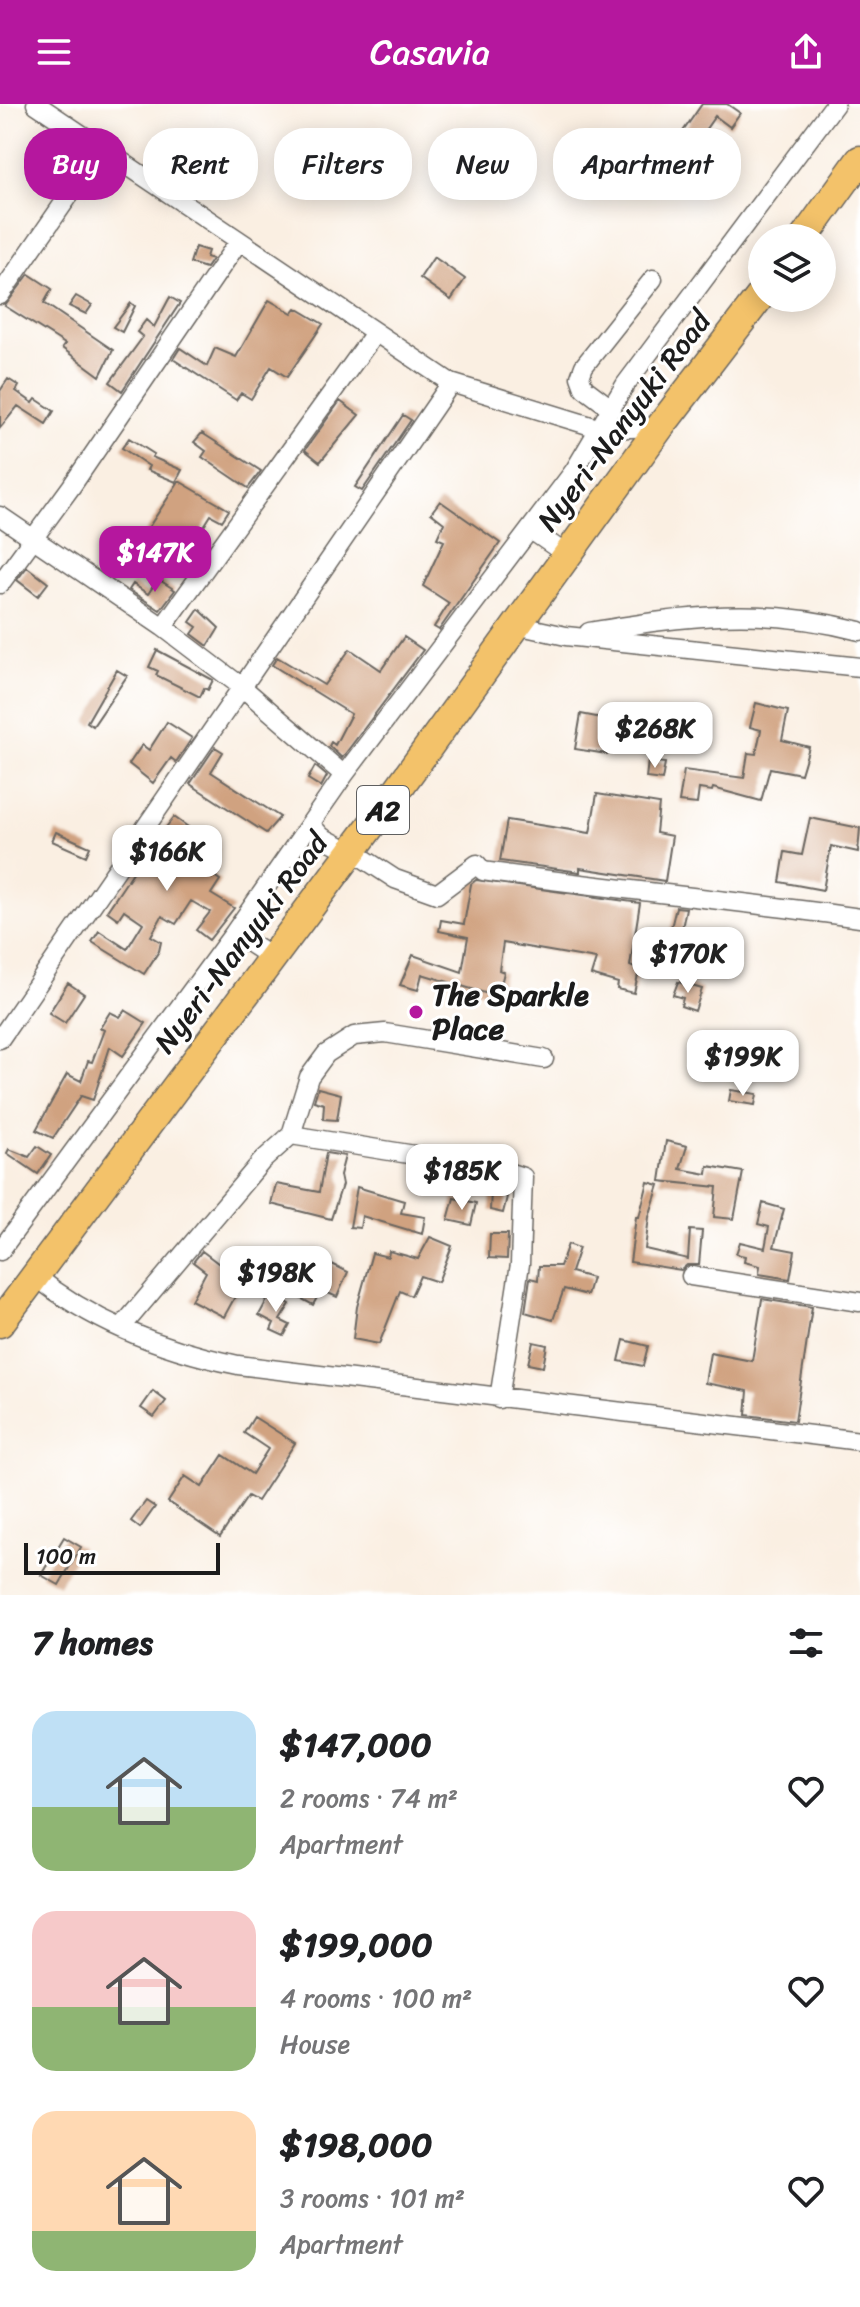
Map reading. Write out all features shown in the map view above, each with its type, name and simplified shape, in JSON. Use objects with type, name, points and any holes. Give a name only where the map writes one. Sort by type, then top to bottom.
[{"type":"highway","points":[[814,224],[860,160]]},
{"type":"highway","name":"Nyeri-Nanyuki Road","points":[[0,1323],[354,853],[660,427],[748,312]]},
{"type":"street","points":[[36,104],[72,128]]},
{"type":"street","points":[[0,1251],[234,933],[344,775],[531,530],[601,429],[625,385],[835,104]]},
{"type":"street","points":[[127,165],[451,383],[601,429],[660,427]]},
{"type":"street","points":[[0,295],[66,200]]},
{"type":"street","points":[[0,584],[239,241]]},
{"type":"street","points":[[612,409],[584,388],[580,377],[584,366],[653,279]]},
{"type":"street","points":[[163,627],[375,333]]},
{"type":"street","points":[[0,1039],[451,383]]},
{"type":"street","points":[[0,516],[163,627],[242,687],[344,775]]},
{"type":"street","points":[[531,530],[567,555]]},
{"type":"street","points":[[566,636],[732,613],[829,623],[860,631]]},
{"type":"street","points":[[516,625],[566,636],[860,667]]},
{"type":"street","points":[[310,824],[322,837],[395,879],[437,894],[477,864],[483,871],[604,889],[725,899],[860,918]]},
{"type":"street","points":[[234,933],[272,958]]},
{"type":"street","points":[[121,1328],[262,1161],[291,1135],[309,1077],[326,1054],[354,1036],[385,1033],[544,1059]]},
{"type":"street","points":[[291,1135],[495,1168],[523,1177],[520,1264],[499,1399]]},
{"type":"street","points":[[34,1275],[89,1313],[121,1328],[167,1347],[238,1365],[860,1441]]},
{"type":"street","points":[[691,1276],[860,1302]]},
{"type":"building","points":[[702,104],[727,104],[740,113],[730,127],[715,116],[707,128],[685,128]]},
{"type":"building","points":[[195,247],[208,251],[206,257],[212,259],[206,268],[190,263]]},
{"type":"building","points":[[434,257],[465,279],[451,300],[420,278]]},
{"type":"building","points":[[29,274],[52,289],[44,303],[113,350],[100,376],[62,348],[65,344],[5,306]]},
{"type":"building","points":[[76,296],[92,305],[86,314],[69,306]]},
{"type":"building","points":[[170,297],[180,303],[122,391],[110,382],[143,337],[137,332],[146,320],[154,327]]},
{"type":"building","points":[[269,300],[292,313],[296,308],[323,324],[287,377],[271,367],[251,399],[241,393],[236,400],[173,359],[180,348],[207,366],[215,348],[236,357]]},
{"type":"building","points":[[131,303],[135,306],[122,332],[113,327]]},
{"type":"building","points":[[8,379],[19,386],[16,391],[33,403],[36,399],[54,411],[46,424],[18,406],[0,428],[0,391]]},
{"type":"building","points":[[340,401],[359,415],[320,462],[305,450]]},
{"type":"building","points":[[403,415],[411,420],[362,491],[355,487]]},
{"type":"building","points":[[202,433],[261,471],[248,488],[202,457],[206,451],[194,442]]},
{"type":"building","points":[[129,438],[154,454],[152,457],[182,470],[176,482],[147,470],[149,466],[122,448]]},
{"type":"building","points":[[179,481],[229,510],[222,521],[211,515],[196,539],[207,545],[191,568],[141,539]]},
{"type":"building","points":[[440,501],[500,543],[439,630],[434,627],[449,603],[423,586],[444,541],[437,538],[444,523],[431,513]]},
{"type":"building","points":[[27,567],[48,583],[38,596],[17,580]]},
{"type":"building","points":[[158,579],[175,590],[160,610],[129,590],[133,584],[148,594]]},
{"type":"building","points":[[199,609],[219,628],[208,646],[192,634],[197,627],[190,622]]},
{"type":"building","points":[[404,637],[423,650],[342,758],[329,746],[331,742],[335,745],[351,714],[272,665],[277,657],[324,685],[350,649],[381,670]]},
{"type":"building","points":[[157,650],[213,680],[208,690],[204,688],[200,697],[156,675],[158,671],[149,667]]},
{"type":"building","points":[[117,670],[127,676],[93,726],[87,722]]},
{"type":"building","points":[[756,703],[788,711],[782,740],[809,747],[801,774],[770,768],[761,801],[713,788],[712,791],[699,789],[697,804],[679,802],[684,770],[744,778],[748,753],[756,754],[761,730],[750,727]]},
{"type":"building","points":[[581,714],[612,720],[607,754],[575,749]]},
{"type":"building","points":[[167,722],[192,738],[176,762],[171,758],[153,783],[129,764],[142,745],[149,750]]},
{"type":"building","points":[[215,747],[223,752],[211,772],[280,817],[266,833],[190,784]]},
{"type":"building","points":[[648,761],[665,763],[662,780],[646,778]]},
{"type":"building","points":[[315,766],[327,776],[321,787],[308,779]]},
{"type":"building","points":[[597,794],[659,804],[656,833],[672,836],[665,881],[580,868],[580,872],[500,861],[507,820],[590,833]]},
{"type":"building","points":[[174,817],[219,849],[204,869],[220,880],[211,894],[234,908],[209,940],[196,930],[210,912],[191,901],[176,924],[162,916],[151,936],[161,942],[159,951],[144,974],[92,942],[99,931],[127,949],[143,923],[124,910],[118,919],[107,911]]},
{"type":"building","points":[[810,818],[860,828],[858,852],[831,846],[823,890],[780,882],[785,852],[802,855]]},
{"type":"building","points":[[56,832],[90,847],[86,856],[52,841]]},
{"type":"building","points":[[476,880],[640,903],[630,966],[639,970],[634,993],[617,989],[618,983],[591,975],[596,959],[503,943],[499,970],[504,972],[498,997],[422,974],[418,990],[400,985],[413,955],[462,972],[468,937],[439,931],[441,920],[464,924],[471,884]]},
{"type":"building","points":[[676,907],[686,908],[680,939],[669,936]]},
{"type":"building","points":[[678,982],[702,989],[695,1011],[681,1006],[683,998],[673,995]]},
{"type":"building","points":[[68,983],[84,994],[65,1023],[49,1013]]},
{"type":"building","points":[[125,1010],[146,1023],[123,1056],[110,1047],[93,1100],[81,1096],[53,1138],[36,1130],[67,1074],[81,1081],[104,1030],[100,1028],[110,1012],[120,1017]]},
{"type":"building","points":[[318,1088],[341,1094],[337,1120],[323,1119],[324,1104],[314,1101]]},
{"type":"building","points":[[731,1090],[757,1094],[755,1105],[729,1101]]},
{"type":"building","points":[[666,1141],[687,1146],[680,1169],[707,1174],[708,1166],[743,1172],[734,1219],[714,1217],[717,1187],[660,1181]]},
{"type":"building","points":[[37,1146],[51,1155],[38,1174],[7,1153],[9,1149],[29,1157]]},
{"type":"building","points":[[326,1153],[345,1156],[340,1175],[342,1185],[331,1219],[271,1204],[276,1184],[319,1192]]},
{"type":"building","points":[[648,1182],[659,1185],[649,1217],[645,1249],[688,1259],[690,1230],[702,1231],[699,1265],[687,1265],[681,1270],[630,1262],[636,1217],[639,1217]]},
{"type":"building","points":[[357,1187],[404,1201],[401,1213],[425,1217],[422,1234],[362,1216],[360,1228],[350,1227]]},
{"type":"building","points":[[491,1192],[507,1197],[503,1213],[490,1210]]},
{"type":"building","points":[[454,1198],[476,1203],[471,1225],[448,1220]]},
{"type":"building","points":[[763,1203],[784,1209],[774,1247],[795,1251],[790,1279],[759,1274],[760,1266],[744,1262],[745,1256],[736,1254],[740,1242],[765,1248],[769,1227],[758,1224]]},
{"type":"building","points":[[490,1234],[508,1234],[507,1259],[489,1258]]},
{"type":"building","points":[[430,1237],[452,1246],[438,1282],[420,1276],[411,1296],[400,1291],[379,1344],[353,1339],[357,1307],[372,1253],[388,1257],[389,1251],[418,1259]]},
{"type":"building","points":[[568,1244],[579,1248],[571,1272],[592,1278],[587,1295],[564,1289],[553,1320],[525,1312],[530,1278],[538,1280],[539,1266],[560,1266]]},
{"type":"building","points":[[202,1251],[243,1282],[224,1317],[191,1300],[206,1272],[193,1262]]},
{"type":"building","points":[[314,1255],[348,1272],[337,1297],[321,1290],[313,1305],[293,1294]]},
{"type":"building","points":[[268,1263],[278,1271],[260,1293],[250,1285]]},
{"type":"building","points":[[271,1293],[290,1304],[280,1320],[290,1325],[284,1336],[271,1330],[274,1323],[259,1315]]},
{"type":"building","points":[[762,1299],[812,1307],[795,1421],[746,1415],[748,1391],[705,1383],[710,1353],[752,1361]]},
{"type":"building","points":[[624,1340],[648,1346],[643,1366],[619,1361]]},
{"type":"building","points":[[533,1342],[547,1345],[543,1367],[528,1364]]},
{"type":"building","points":[[153,1391],[166,1401],[154,1417],[141,1408]]},
{"type":"building","points":[[254,1417],[295,1443],[257,1501],[248,1496],[220,1537],[168,1502],[185,1476],[202,1487],[223,1455],[252,1474],[268,1449],[244,1433]]},
{"type":"building","points":[[146,1501],[155,1507],[140,1528],[131,1521]]},
{"type":"building","points":[[64,1537],[81,1547],[59,1585],[41,1575]]},
{"type":"place","name":"The Sparkle Place","points":[[416,1012]]}]
